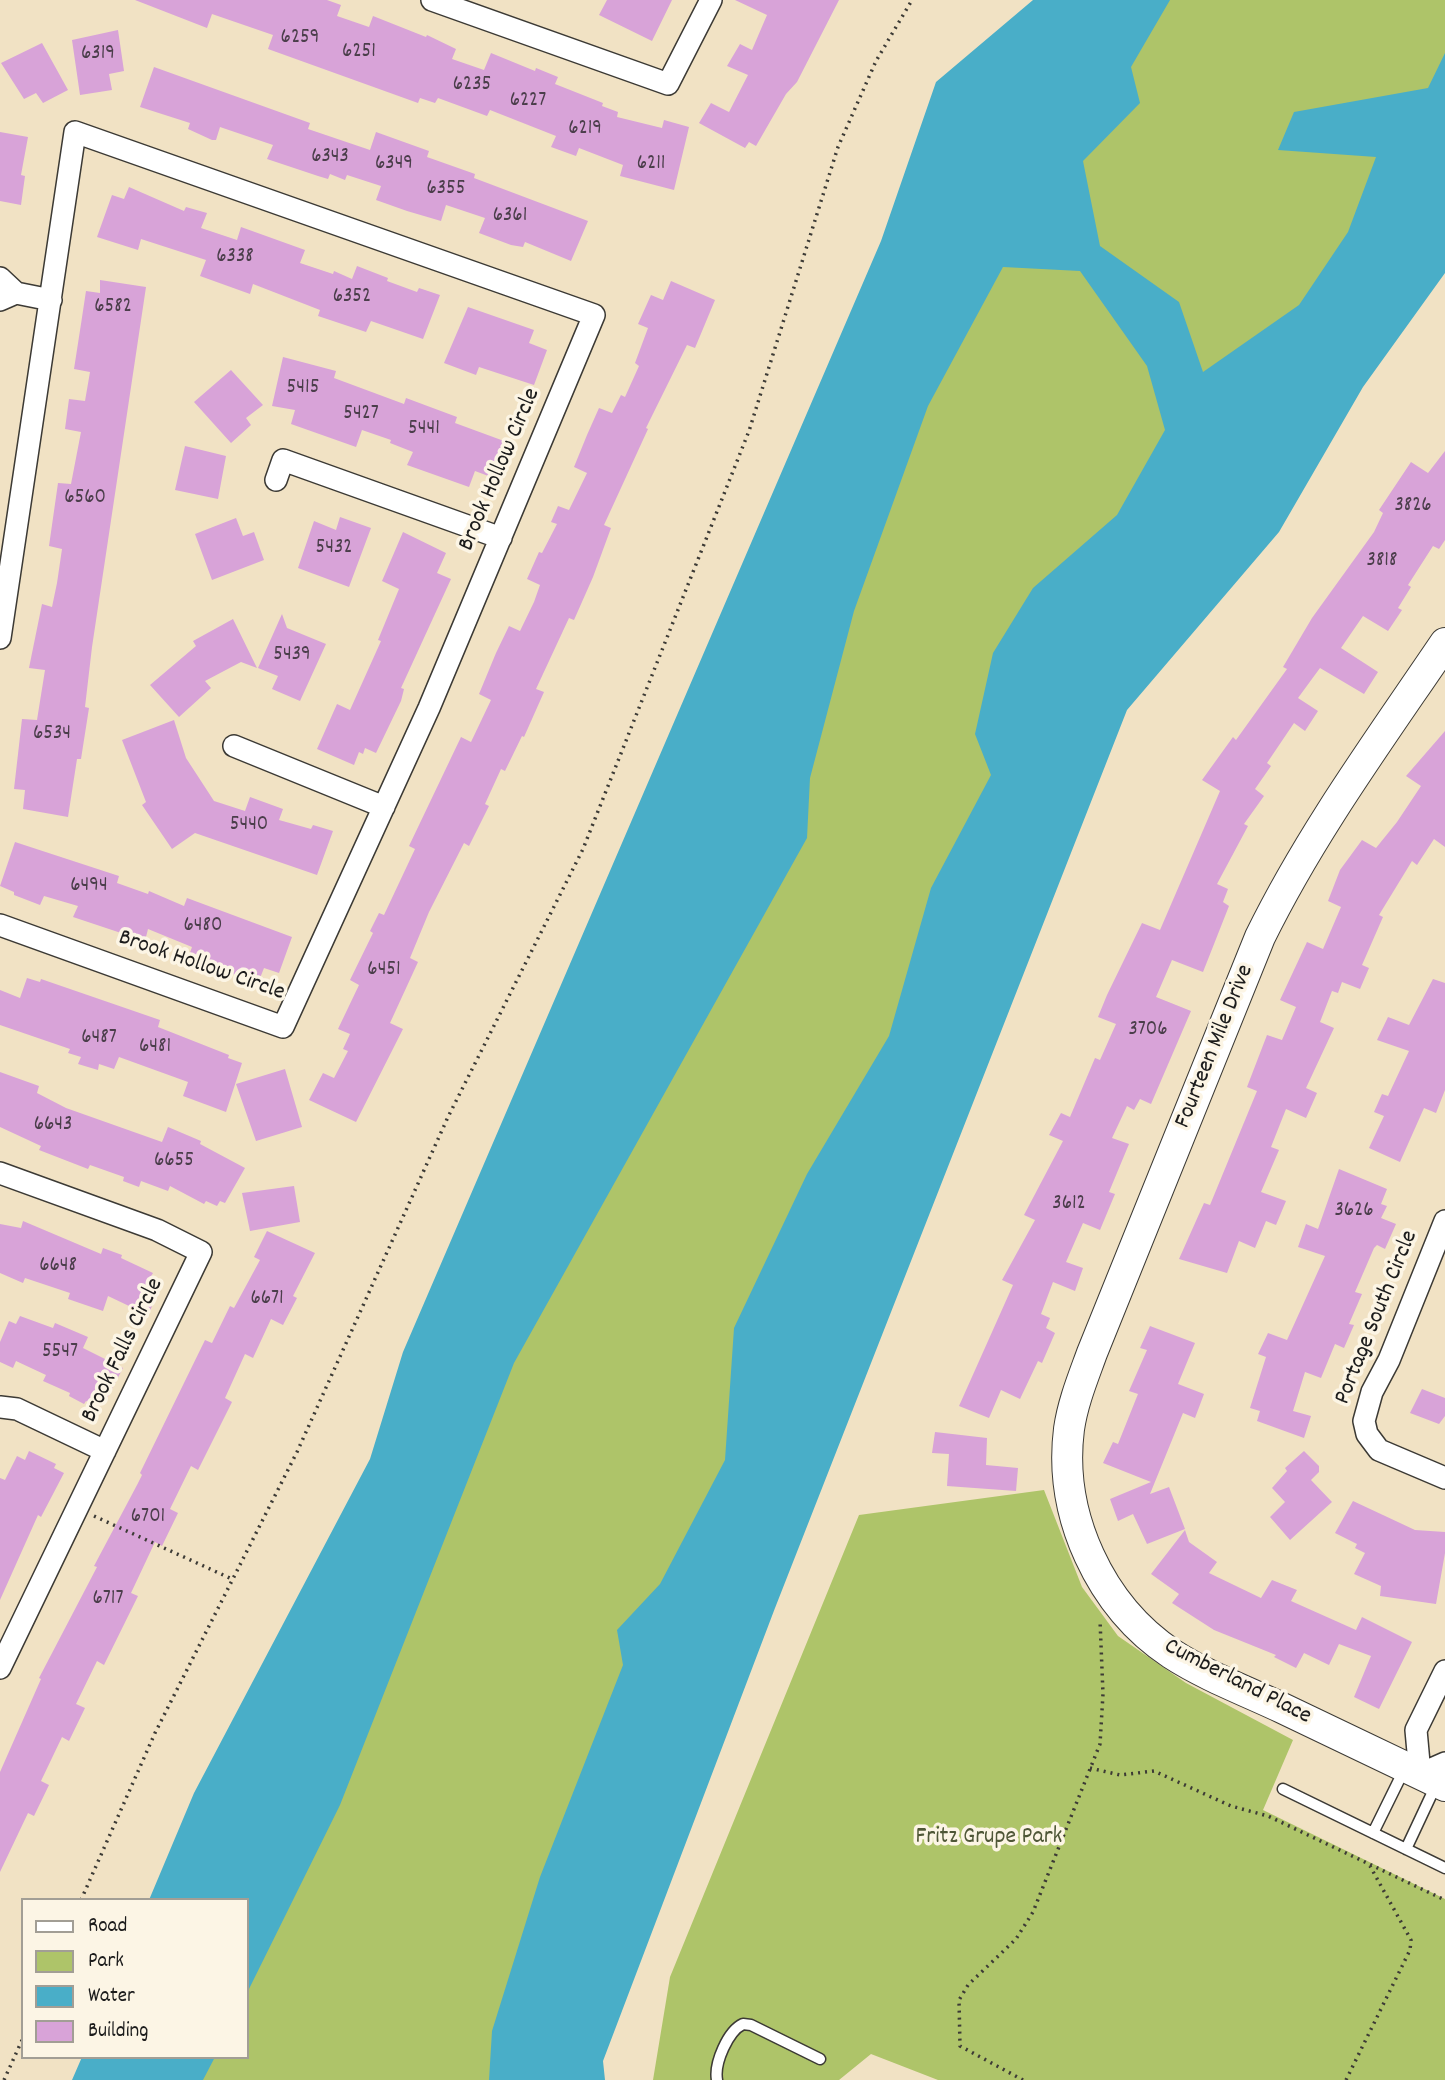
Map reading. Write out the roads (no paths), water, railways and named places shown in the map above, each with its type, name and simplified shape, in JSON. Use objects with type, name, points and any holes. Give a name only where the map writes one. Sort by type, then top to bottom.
[{"type":"street","points":[[432,0],[668,84],[711,0]]},
{"type":"street","name":"Brook Hollow Circle","points":[[0,638],[75,132],[594,315],[384,807],[283,1027],[0,925]]},
{"type":"street","points":[[0,278],[8,296],[51,299]]},
{"type":"street","points":[[276,481],[282,460],[501,538]]},
{"type":"street","name":"Fourteen Mile Drive","points":[[1069,1485],[1069,1429],[1075,1400],[1261,937],[1288,880],[1315,835],[1445,643]]},
{"type":"street","points":[[234,746],[384,807]]},
{"type":"street","name":"Brook Falls Circle","points":[[0,1173],[157,1230],[201,1252],[0,1668]]},
{"type":"street","name":"Portage South Circle","points":[[1445,1221],[1364,1414],[1367,1434],[1379,1450],[1445,1478]]},
{"type":"street","points":[[0,1407],[17,1409],[105,1451]]},
{"type":"street","name":"Cumberland Place","points":[[1069,1485],[1084,1545],[1104,1583],[1142,1630],[1183,1661],[1430,1775]]},
{"type":"street","points":[[1430,1775],[1416,1730],[1445,1671]]},
{"type":"lane","points":[[1373,1833],[1430,1775]]},
{"type":"lane","points":[[1406,1849],[1430,1775]]},
{"type":"lane","points":[[1283,1789],[1445,1868]]},
{"type":"lane","points":[[717,2080],[716,2072],[730,2033],[743,2024],[751,2025],[820,2059]]},
{"type":"water","points":[[1033,0],[1170,0],[1131,67],[1140,103],[1083,161],[1100,246],[1179,302],[1203,372],[1299,305],[1348,232],[1376,157],[1278,150],[1294,112],[1428,88],[1445,53],[1445,273],[1363,387],[1279,532],[1127,710],[775,1608],[603,2061],[605,2080],[489,2080],[492,2031],[540,1877],[623,1665],[617,1630],[660,1584],[725,1460],[734,1328],[807,1174],[889,1036],[931,888],[991,775],[975,734],[993,653],[1033,588],[1117,515],[1165,430],[1147,366],[1080,271],[1003,267],[928,406],[854,611],[810,778],[807,838],[514,1363],[340,1805],[248,1991],[248,1898],[150,1898],[194,1793],[370,1459],[403,1352],[881,241],[936,82]]},
{"type":"water","points":[[81,2059],[214,2059],[203,2080],[72,2080]]},
{"type":"park label","name":"Fritz Grupe Park","points":[[989,1839]]}]
